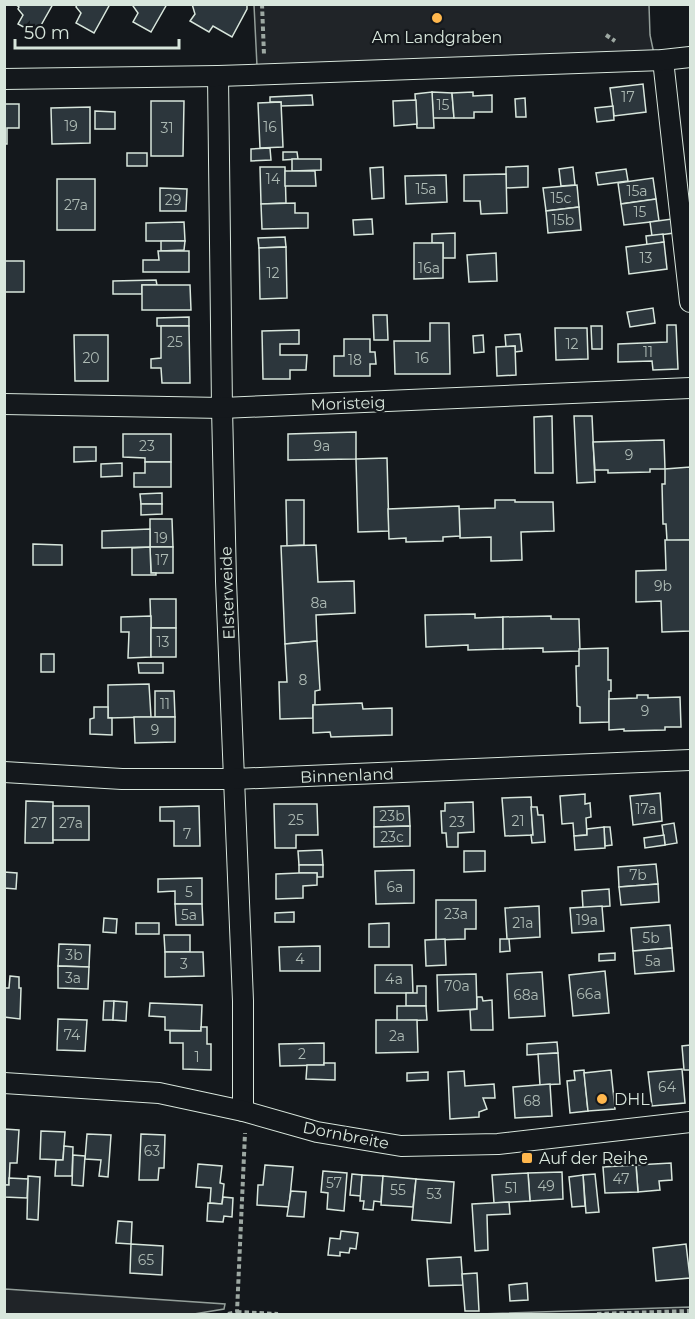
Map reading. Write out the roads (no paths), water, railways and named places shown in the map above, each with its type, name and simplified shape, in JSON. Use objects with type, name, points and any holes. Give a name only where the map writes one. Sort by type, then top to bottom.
[{"type":"street","points":[[4,79],[218,76],[663,60],[690,57]]},
{"type":"street","points":[[663,60],[690,302]]},
{"type":"street","name":"Elsterweide","points":[[218,76],[226,581],[243,1001],[243,1111]]},
{"type":"street","name":"Moristeig","points":[[4,404],[222,408],[690,388]]},
{"type":"street","name":"Binnenland","points":[[4,772],[122,779],[234,779],[690,760]]},
{"type":"street","name":"Dornbreite","points":[[4,1083],[159,1093],[243,1111],[317,1132],[401,1146],[509,1143],[690,1122]]},
{"type":"place","name":"Am Landgraben","points":[[437,18]]},
{"type":"place","name":"DHL","points":[[602,1099]]},
{"type":"place","name":"Auf der Reihe","points":[[527,1158]]}]
